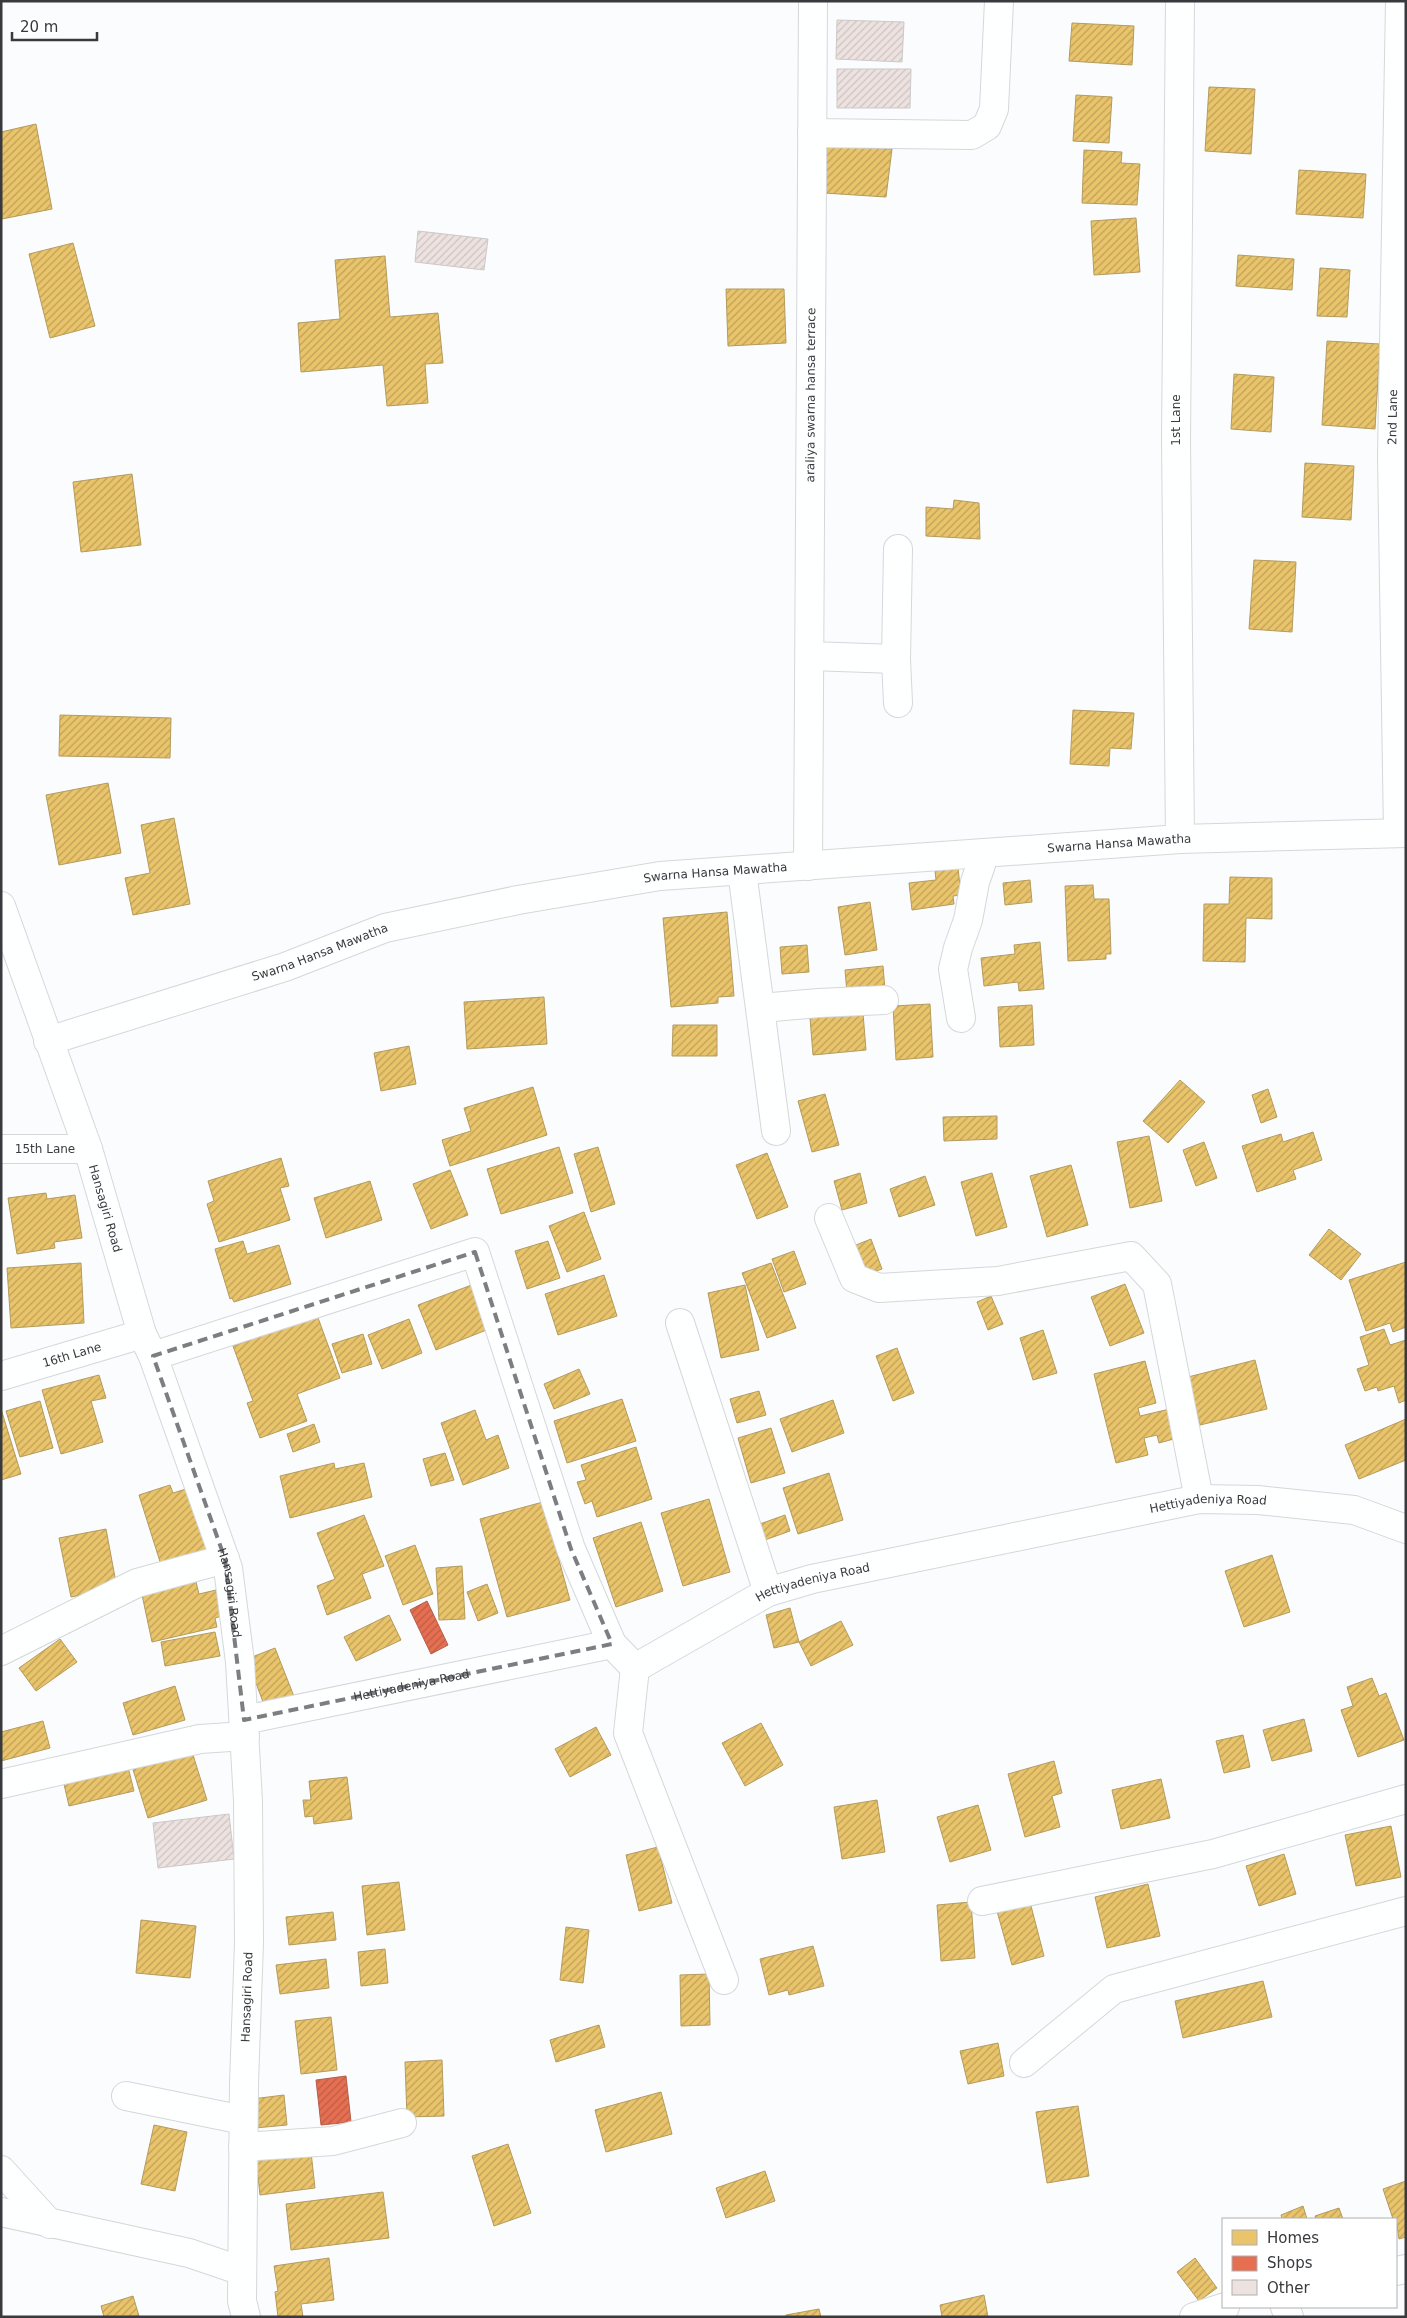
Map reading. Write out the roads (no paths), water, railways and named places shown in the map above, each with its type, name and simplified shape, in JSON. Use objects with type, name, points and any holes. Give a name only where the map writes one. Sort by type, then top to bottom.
[{"type":"street","name":"araliya swarna hansa terrace","points":[[808,866],[813,1]]},
{"type":"street","points":[[812,133],[972,135],[987,126],[994,109],[999,1]]},
{"type":"street","name":"1st Lane","points":[[1180,1],[1176,440],[1180,839]]},
{"type":"street","name":"2nd Lane","points":[[1400,1],[1392,458],[1402,833]]},
{"type":"street","points":[[898,549],[896,659],[898,703]]},
{"type":"street","points":[[810,656],[896,659]]},
{"type":"street","name":"Swarna Hansa Mawatha","points":[[48,1041],[285,967],[385,928],[518,900],[651,878],[1180,839],[1402,833]]},
{"type":"street","points":[[961,1018],[954,969],[958,948],[968,920],[975,882],[985,853]]},
{"type":"street","points":[[742,871],[776,1131]]},
{"type":"street","name":"Hansagiri Road","points":[[1,906],[88,1148],[147,1345],[225,1559],[240,1662],[248,1801],[249,1943],[243,2120],[242,2271],[242,2301],[246,2317]]},
{"type":"street","points":[[760,1008],[884,1000]]},
{"type":"street","name":"15th Lane","points":[[1,1149],[88,1148]]},
{"type":"street","points":[[829,1218],[854,1278],[879,1288],[998,1281],[1131,1256],[1156,1284],[1199,1499]]},
{"type":"street","name":"16th Lane","points":[[1,1376],[147,1345],[475,1252],[571,1549],[612,1644]]},
{"type":"street","points":[[680,1323],[768,1592]]},
{"type":"street","name":"Hettiyadeniya Road","points":[[635,1668],[768,1592],[812,1579],[1199,1499],[1258,1500],[1354,1510],[1406,1529]]},
{"type":"street","points":[[1,1651],[137,1582],[225,1559]]},
{"type":"street","points":[[612,1644],[635,1668],[628,1733],[724,1980]]},
{"type":"street","name":"Hettiyadeniya Road","points":[[1,1784],[612,1644]]},
{"type":"street","points":[[982,1901],[1213,1854],[1406,1799]]},
{"type":"street","points":[[1024,2063],[1114,1989],[1406,1911]]},
{"type":"street","points":[[126,2096],[243,2120]]},
{"type":"street","points":[[243,2147],[333,2141],[402,2123]]},
{"type":"street","points":[[1,2170],[50,2224]]},
{"type":"street","points":[[1,2212],[189,2253],[242,2271]]},
{"type":"street","points":[[1194,2317],[1222,2308]]}]
